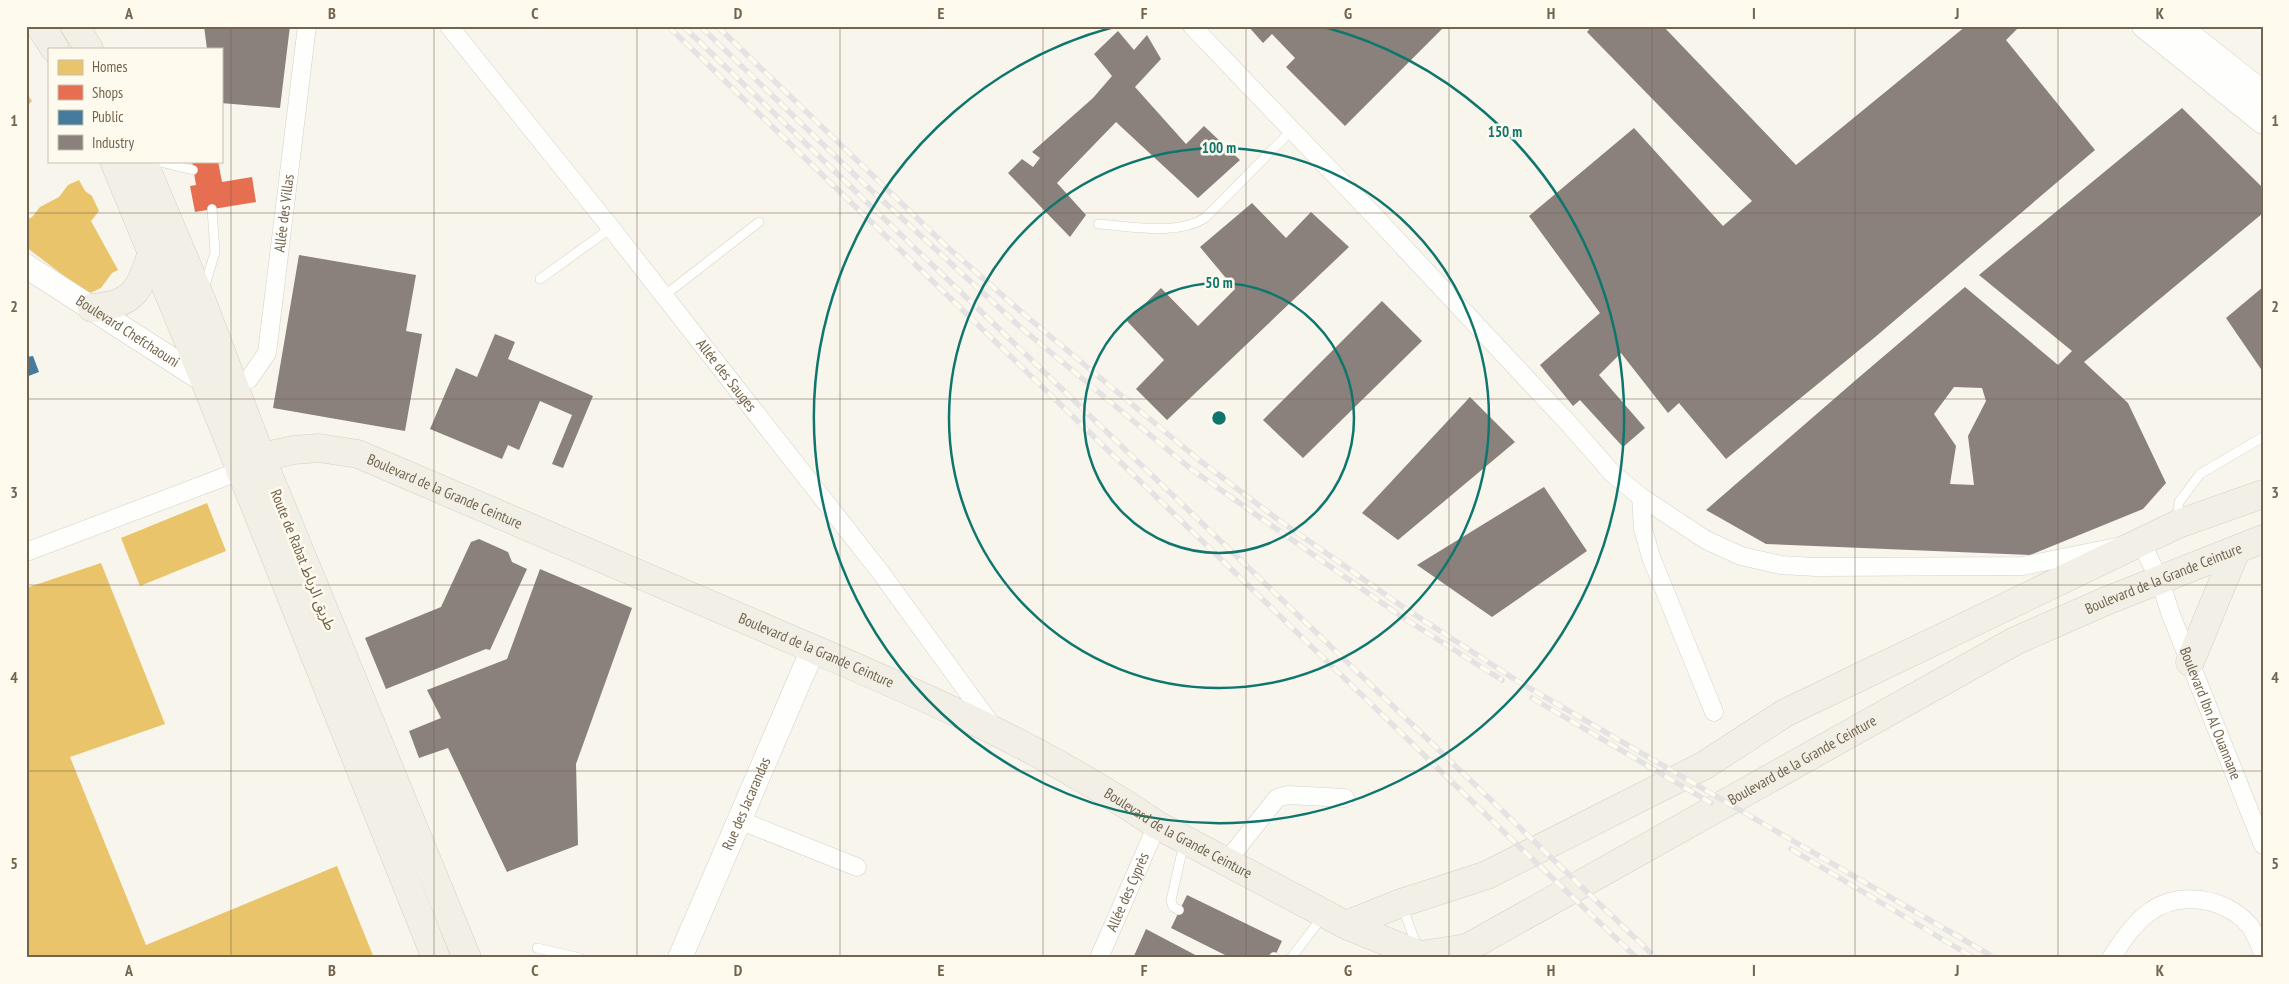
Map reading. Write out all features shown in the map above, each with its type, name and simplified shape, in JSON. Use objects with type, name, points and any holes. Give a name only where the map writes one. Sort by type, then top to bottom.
[{"type":"main road","points":[[40,26],[54,48]]},
{"type":"main road","points":[[75,26],[88,48]]},
{"type":"main road","name":"Route de Rabat طريق الرباط","points":[[114,162],[205,381],[250,464],[467,958]]},
{"type":"main road","name":"Route de Rabat طريق الرباط","points":[[143,162],[201,299],[234,386],[250,464],[436,958]]},
{"type":"main road","points":[[92,308],[108,307],[128,298],[144,280],[152,252]]},
{"type":"main road","name":"Boulevard de la Grande Ceinture","points":[[250,464],[294,450],[319,448],[358,454],[813,649],[996,731],[1128,805],[1157,825],[1335,920],[1421,956],[1465,953],[2015,641],[2263,539]]},
{"type":"main road","points":[[1335,920],[1401,903],[1487,875],[1705,765],[1785,714],[2178,524],[2263,494]]},
{"type":"main road","points":[[2190,662],[2236,550]]},
{"type":"street","name":"Allée des Villas","points":[[234,386],[249,379],[267,352],[307,26]]},
{"type":"street","name":"Allée des Sauges","points":[[449,26],[665,295],[881,572],[996,731]]},
{"type":"street","points":[[1192,26],[1564,418],[1613,474],[1641,497],[1706,540],[1741,556],[1781,565],[2023,566],[2141,542]]},
{"type":"street","points":[[2144,26],[2263,122]]},
{"type":"street","points":[[2178,26],[2263,94]]},
{"type":"street","name":"Boulevard Chefchaouni","points":[[26,266],[205,381],[234,386]]},
{"type":"street","points":[[26,552],[250,464]]},
{"type":"street","points":[[1641,497],[1643,530],[1651,557],[1714,712]]},
{"type":"street","name":"Boulevard Ibn Al Ouannane","points":[[2141,542],[2160,581],[2263,845]]},
{"type":"street","name":"Rue des Jacarandas","points":[[680,958],[813,649]]},
{"type":"street","points":[[1226,862],[1277,798],[1288,795],[1346,798]]},
{"type":"street","points":[[739,820],[857,867]]},
{"type":"street","name":"Allée des Cyprès","points":[[1099,958],[1157,825]]},
{"type":"street","points":[[2111,958],[2128,932],[2148,913],[2166,903],[2187,899],[2211,901],[2232,911],[2250,926],[2263,953]]},
{"type":"lane","points":[[1098,224],[1179,228],[1194,225],[1205,218],[1292,130]]},
{"type":"lane","points":[[160,162],[193,170]]},
{"type":"lane","points":[[201,299],[215,252],[212,209]]},
{"type":"lane","points":[[665,295],[759,222]]},
{"type":"lane","points":[[540,278],[611,228]]},
{"type":"lane","points":[[2178,524],[2179,502],[2200,474],[2263,437]]},
{"type":"lane","points":[[1179,910],[1173,907],[1171,900],[1185,840]]},
{"type":"lane","points":[[1401,903],[1421,956]]},
{"type":"lane","points":[[1291,958],[1335,920]]},
{"type":"lane","points":[[537,948],[580,958]]},
{"type":"building: Homes","points":[[26,92],[32,101],[26,107]]},
{"type":"building: Homes","points":[[79,180],[85,191],[92,196],[99,211],[91,221],[118,270],[112,273],[101,288],[88,294],[26,247],[26,220],[32,217],[40,207],[59,197],[68,185]]},
{"type":"building: Homes","points":[[207,503],[226,551],[140,586],[121,538]]},
{"type":"building: Homes","points":[[101,563],[165,724],[70,757],[146,945],[337,866],[374,958],[26,958],[26,588]]},
{"type":"building: Shops","points":[[192,162],[218,162],[222,182],[252,177],[256,202],[195,212],[190,186],[196,185]]},
{"type":"building: Public","points":[[33,356],[39,372],[26,377],[26,357]]},
{"type":"building: Industry","points":[[204,26],[290,26],[280,108],[222,103],[222,48],[207,48]]},
{"type":"building: Industry","points":[[1248,26],[1445,26],[1345,126],[1286,67],[1295,58],[1272,34],[1263,43]]},
{"type":"building: Industry","points":[[1592,26],[1663,26],[1796,165],[1966,26],[2015,26],[2017,29],[2006,40],[2095,150],[1874,338],[1726,459],[1679,403],[1668,413],[1621,353],[1599,375],[1645,428],[1623,447],[1580,400],[1573,406],[1540,365],[1600,313],[1529,216],[1634,128],[1723,226],[1752,201],[1587,32]]},
{"type":"building: Industry","points":[[1118,31],[1134,50],[1147,35],[1161,59],[1135,87],[1186,144],[1204,126],[1240,160],[1198,198],[1116,122],[1057,183],[1086,215],[1070,237],[1008,173],[1022,159],[1033,167],[1040,158],[1032,152],[1093,98],[1112,76],[1094,54]]},
{"type":"building: Industry","points":[[2182,108],[2263,188],[2263,213],[2084,362],[2128,403],[2166,483],[2143,509],[2030,555],[1766,544],[1706,510],[1965,287],[2058,365],[2072,351],[1979,275]],"holes":[[[1954,387],[1982,388],[1986,401],[1968,436],[1974,485],[1950,484],[1956,446],[1934,414]]]},
{"type":"building: Industry","points":[[1252,203],[1286,238],[1311,212],[1349,247],[1167,420],[1136,389],[1164,360],[1127,321],[1161,288],[1198,326],[1235,289],[1200,247]]},
{"type":"building: Industry","points":[[299,255],[416,275],[406,331],[422,334],[405,431],[273,408]]},
{"type":"building: Industry","points":[[2263,287],[2263,372],[2226,318]]},
{"type":"building: Industry","points":[[1382,301],[1422,341],[1303,458],[1263,420]]},
{"type":"building: Industry","points":[[495,334],[515,342],[508,359],[593,396],[563,468],[552,464],[572,415],[540,401],[519,450],[508,445],[502,459],[430,429],[456,368],[477,377]]},
{"type":"building: Industry","points":[[1470,397],[1515,442],[1398,540],[1362,513]]},
{"type":"building: Industry","points":[[1544,487],[1587,551],[1492,617],[1417,565]]},
{"type":"building: Industry","points":[[479,539],[508,552],[512,562],[527,569],[490,650],[486,649],[386,689],[365,638],[441,607],[471,542]]},
{"type":"building: Industry","points":[[540,569],[632,608],[576,764],[578,845],[507,872],[448,748],[419,758],[409,731],[441,718],[427,690],[507,659]]},
{"type":"building: Industry","points":[[1187,895],[1282,941],[1274,958],[1231,958],[1171,928]]},
{"type":"building: Industry","points":[[1146,929],[1201,958],[1133,958]]},
{"type":"railway","points":[[668,26],[1637,958]]},
{"type":"railway","points":[[683,26],[1656,958]]},
{"type":"railway","points":[[700,26],[857,177],[1019,326],[1191,469],[1402,617],[1502,680]]},
{"type":"railway","points":[[717,26],[944,244],[1026,316],[1199,460],[1276,518],[1406,609],[1519,682],[1995,958]]},
{"type":"railway","points":[[1532,698],[1711,803]]},
{"type":"railway","points":[[1791,849],[1974,958]]}]
